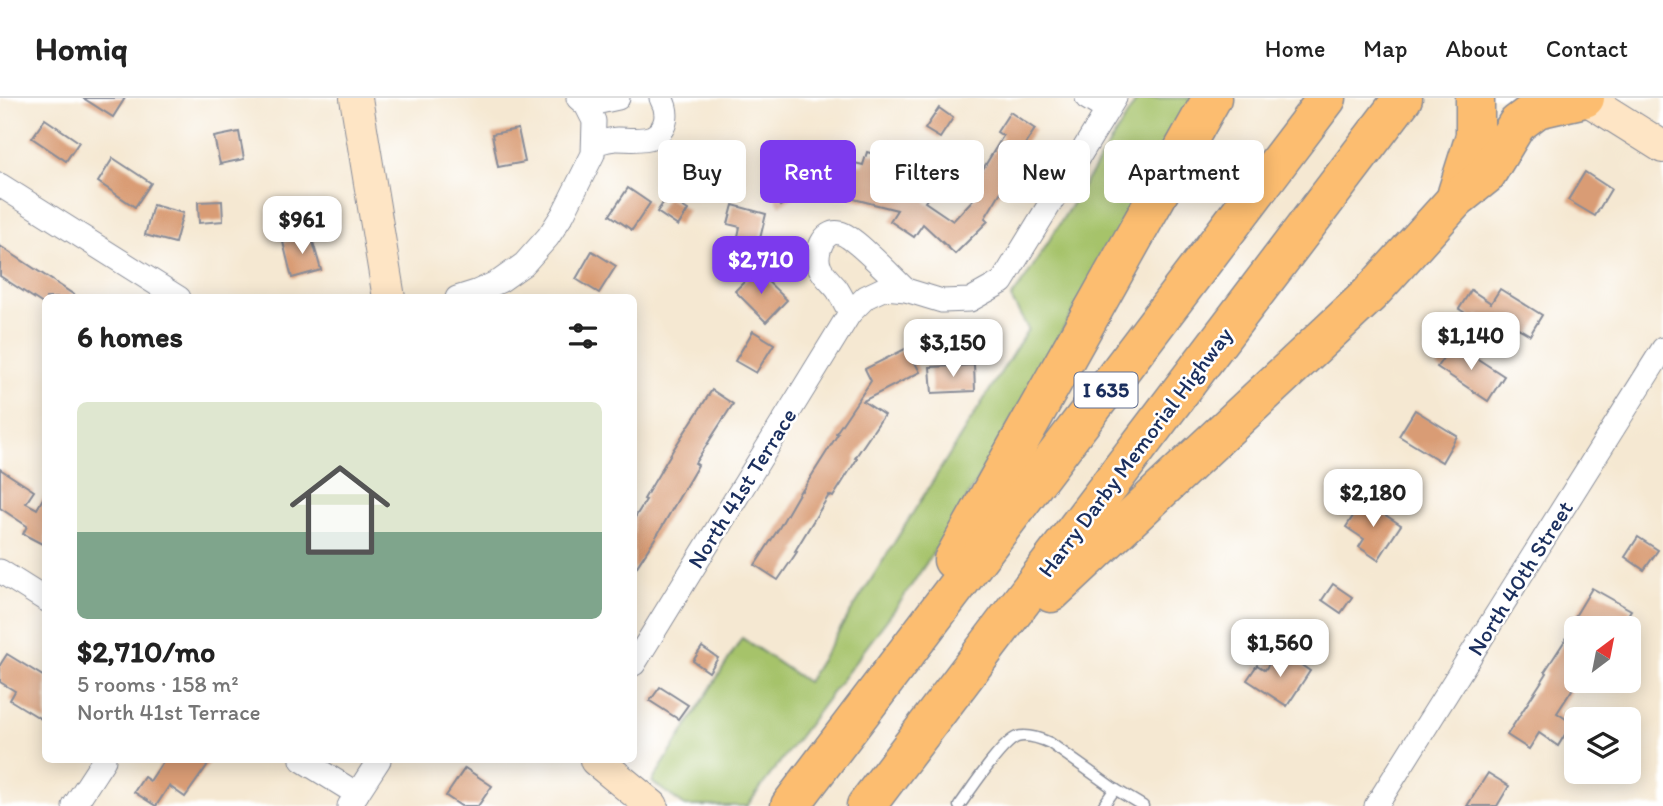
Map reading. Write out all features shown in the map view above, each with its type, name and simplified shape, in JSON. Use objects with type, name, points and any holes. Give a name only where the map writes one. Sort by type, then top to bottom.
[{"type":"highway","points":[[885,682],[1212,98]]},
{"type":"highway","name":"I 635","points":[[790,806],[1327,98]]},
{"type":"highway","name":"Harry Darby Memorial Highway","points":[[866,806],[1403,98]]},
{"type":"highway","points":[[1456,199],[1475,136],[1475,98]]},
{"type":"highway","points":[[973,666],[1370,294],[1456,199],[1486,175],[1517,124],[1537,109],[1585,98]]},
{"type":"main road","points":[[356,98],[388,294]]},
{"type":"main road","points":[[1585,98],[1663,147]]},
{"type":"main road","points":[[600,763],[652,806]]},
{"type":"street","points":[[588,117],[618,98]]},
{"type":"street","points":[[1087,98],[1111,104]]},
{"type":"street","points":[[588,117],[613,139],[643,139],[662,129],[667,120],[663,102]]},
{"type":"street","name":"North 41st Terrace","points":[[637,659],[850,313],[866,296],[885,289],[906,290],[943,301],[970,300],[1002,282],[1111,104]]},
{"type":"street","points":[[470,294],[500,281],[524,264],[548,237],[563,214],[593,153],[588,117]]},
{"type":"street","points":[[0,185],[173,294]]},
{"type":"street","name":"North 41st Terrace","points":[[850,313],[839,292],[820,268],[820,244],[828,234],[845,234],[855,241],[906,290]]},
{"type":"street","name":"North 40th Street","points":[[1376,806],[1663,349]]},
{"type":"street","points":[[0,571],[42,597]]},
{"type":"street","points":[[74,806],[102,763]]},
{"type":"street","points":[[306,763],[353,800],[377,763]]},
{"type":"lane","points":[[959,806],[1004,746],[1018,736],[1039,738],[1050,743],[1143,806]]},
{"type":"lane","points":[[1103,806],[1115,789]]},
{"type":"green space","points":[[1138,98],[1195,98],[1171,140],[1112,140]]},
{"type":"green space","points":[[1104,153],[1104,203],[1135,203],[951,526],[901,601],[747,806],[685,806],[652,782],[742,638],[807,682],[1028,329],[1011,298],[1073,203],[1090,203],[1090,175]]},
{"type":"building","points":[[83,98],[125,98],[113,117]]},
{"type":"building","points":[[939,108],[953,118],[940,138],[925,129]]},
{"type":"building","points":[[1010,112],[1035,129],[1028,140],[1001,140],[1003,136],[997,132]]},
{"type":"building","points":[[45,119],[79,142],[66,161],[32,138]]},
{"type":"building","points":[[518,129],[525,162],[498,167],[492,134]]},
{"type":"building","points":[[239,132],[244,159],[220,164],[214,137]]},
{"type":"building","points":[[998,144],[998,196],[985,218],[988,221],[955,254],[923,224],[914,237],[890,221],[897,210],[856,200],[856,163],[863,165],[867,152],[870,153],[870,203],[926,203],[953,221],[970,203],[984,203],[984,167]]},
{"type":"building","points":[[113,158],[151,183],[135,207],[98,182]]},
{"type":"building","points":[[1585,172],[1611,189],[1595,216],[1568,200]]},
{"type":"building","points":[[628,188],[650,203],[632,230],[610,215]]},
{"type":"building","points":[[222,201],[223,221],[199,223],[198,202]]},
{"type":"building","points":[[663,203],[677,203],[688,210],[678,226],[657,212]]},
{"type":"building","points":[[153,205],[183,213],[175,243],[145,235]]},
{"type":"building","points":[[733,205],[766,214],[757,251],[736,246],[740,227],[728,224]]},
{"type":"building","points":[[311,235],[321,270],[292,278],[283,242]]},
{"type":"building","points":[[0,246],[73,294],[42,294],[42,303],[0,276]]},
{"type":"building","points":[[592,251],[616,266],[599,293],[576,279]]},
{"type":"building","points":[[756,270],[787,300],[766,322],[735,291]]},
{"type":"building","points":[[1500,289],[1542,315],[1530,335],[1518,328],[1513,337],[1478,315],[1475,319],[1459,309],[1471,290],[1491,303]]},
{"type":"building","points":[[753,331],[774,344],[756,373],[735,361]]},
{"type":"building","points":[[1453,343],[1504,376],[1488,401],[1437,367]]},
{"type":"building","points":[[907,348],[920,372],[863,401],[884,415],[833,497],[829,495],[778,580],[755,565],[871,381],[865,369]]},
{"type":"building","points":[[974,365],[975,391],[932,393],[930,367]]},
{"type":"building","points":[[712,390],[733,404],[695,463],[698,465],[637,566],[637,514],[673,450]]},
{"type":"building","points":[[1415,410],[1457,436],[1442,462],[1399,436]]},
{"type":"building","points":[[0,469],[34,491],[26,503],[37,509],[42,500],[42,544],[23,534],[27,526],[0,508]]},
{"type":"building","points":[[1363,501],[1401,525],[1378,560],[1359,547],[1364,539],[1346,527]]},
{"type":"building","points":[[1638,537],[1658,550],[1644,570],[1625,557]]},
{"type":"building","points":[[1333,584],[1352,597],[1341,613],[1322,600]]},
{"type":"building","points":[[1592,588],[1631,610],[1627,616],[1575,616]]},
{"type":"building","points":[[1564,642],[1564,693],[1570,693],[1557,713],[1564,718],[1564,736],[1558,746],[1539,733],[1529,749],[1507,735],[1547,673],[1545,671]]},
{"type":"building","points":[[702,647],[718,658],[709,672],[693,661]]},
{"type":"building","points":[[7,654],[42,676],[42,720],[10,700],[15,691],[0,682],[0,665]]},
{"type":"building","points":[[1274,656],[1290,666],[1294,660],[1310,671],[1287,706],[1247,680],[1257,665],[1265,670]]},
{"type":"building","points":[[660,687],[688,705],[678,719],[650,701]]},
{"type":"building","points":[[162,763],[209,763],[185,797],[169,786],[156,806],[134,792],[144,777],[150,781]]},
{"type":"building","points":[[465,768],[492,786],[478,806],[461,806],[446,796]]},
{"type":"building","points":[[1488,773],[1509,786],[1497,806],[1467,806]]}]
